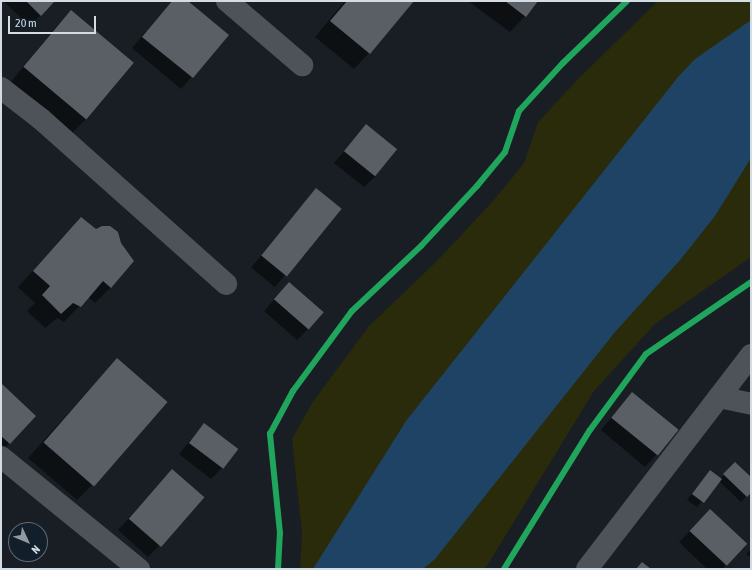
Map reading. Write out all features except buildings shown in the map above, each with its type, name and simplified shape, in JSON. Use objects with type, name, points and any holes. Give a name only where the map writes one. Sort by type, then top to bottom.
[{"type":"street","points":[[227,1],[302,64]]},
{"type":"street","points":[[1,88],[41,119],[226,284]]},
{"type":"street","points":[[587,569],[751,355]]},
{"type":"street","points":[[719,397],[751,404]]},
{"type":"street","points":[[1,457],[139,569]]},
{"type":"green space","points":[[658,1],[751,1],[751,257],[655,324],[594,391],[485,569],[300,569],[302,533],[292,439],[312,403],[369,326],[437,261],[493,201],[524,163],[538,122],[579,78]]},
{"type":"water","points":[[751,20],[751,158],[715,216],[681,259],[615,332],[435,559],[423,569],[313,569],[406,421],[678,77],[695,59]]},
{"type":"cycle path","points":[[278,569],[280,533],[270,434],[293,391],[352,311],[421,246],[477,186],[505,152],[519,111],[563,63],[627,1]]},
{"type":"cycle path","points":[[504,569],[590,430],[646,354],[751,282]]}]
